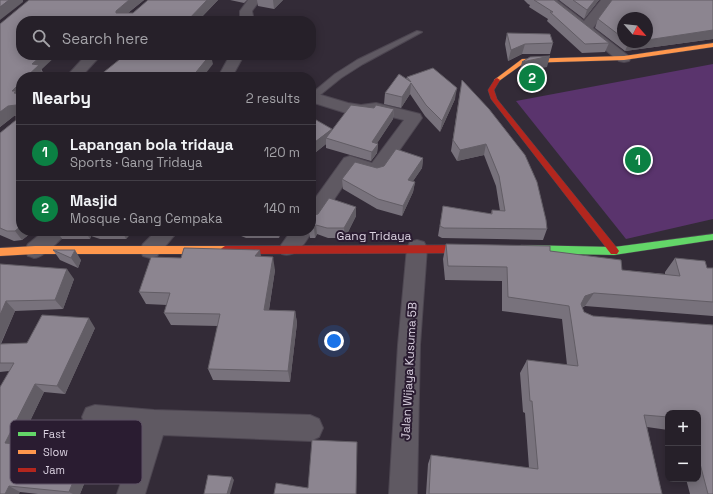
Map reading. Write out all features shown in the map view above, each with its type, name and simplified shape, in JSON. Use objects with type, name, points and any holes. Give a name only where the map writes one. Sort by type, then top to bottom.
[{"type":"street","points":[[246,16],[246,11],[254,0]]},
{"type":"street","points":[[549,0],[624,58]]},
{"type":"street","points":[[586,28],[607,0]]},
{"type":"street","points":[[614,251],[494,99],[491,90],[497,80],[522,62],[624,58],[713,45]]},
{"type":"street","points":[[78,72],[89,60]]},
{"type":"street","points":[[228,72],[234,60]]},
{"type":"street","points":[[316,99],[329,104],[346,108],[361,110],[376,108],[414,118],[376,171],[350,162],[316,211]]},
{"type":"street","points":[[35,250],[50,236]]},
{"type":"street","points":[[150,250],[163,236]]},
{"type":"street","points":[[289,248],[298,236]]},
{"type":"street","points":[[511,249],[614,251],[713,237]]},
{"type":"street","name":"Gang Tridaya","points":[[0,252],[35,250],[289,248],[488,249]]},
{"type":"street","name":"Jalan Wijaya Kusuma 5B","points":[[403,494],[409,345],[416,248]]},
{"type":"street","points":[[95,417],[130,420]]},
{"type":"street","points":[[142,421],[310,428]]},
{"type":"street","points":[[142,460],[154,422]]},
{"type":"street","points":[[131,494],[134,484]]},
{"type":"lane","points":[[316,94],[338,76],[360,62],[419,32]]},
{"type":"shaded area","points":[[713,64],[713,219],[626,239],[516,101]]},
{"type":"building","points":[[0,0],[9,0],[0,7]]},
{"type":"building","points":[[29,0],[129,0],[116,11],[116,13],[133,13],[148,0],[207,0],[192,16],[16,16],[16,60],[36,60],[32,64],[39,65],[31,72],[16,72],[16,87],[12,91],[16,91],[14,93],[16,93],[16,105],[8,106],[0,112],[0,24]]},
{"type":"building","points":[[534,0],[554,0],[609,43],[585,44],[550,12],[553,12]]},
{"type":"building","points":[[573,0],[595,0],[587,10]]},
{"type":"building","points":[[612,0],[713,0],[713,30],[653,39],[653,12],[617,12],[617,33],[598,19]]},
{"type":"building","points":[[507,33],[550,34],[553,43],[525,44],[511,50]]},
{"type":"building","points":[[550,56],[522,62],[530,57]]},
{"type":"building","points":[[119,60],[206,60],[196,72],[104,72]]},
{"type":"building","points":[[433,68],[457,88],[442,121],[426,105],[411,83],[402,97],[385,93],[399,74],[411,82],[407,77]]},
{"type":"building","points":[[462,80],[489,109],[525,155],[537,182],[547,229],[444,228],[440,226],[443,206],[492,214],[492,210],[505,211],[499,176],[486,144],[460,150],[453,140]]},
{"type":"building","points":[[351,105],[374,108],[376,105],[394,109],[372,142],[378,144],[372,152],[326,138]]},
{"type":"building","points":[[16,120],[15,231],[7,231],[0,228],[0,133]]},
{"type":"building","points":[[316,120],[332,129],[316,141]]},
{"type":"building","points":[[396,149],[423,158],[408,180],[415,182],[403,206],[378,199],[342,179],[355,162],[377,168],[384,166]]},
{"type":"building","points":[[329,198],[356,207],[344,228],[327,228],[316,225],[316,215],[318,214]]},
{"type":"building","points":[[446,244],[550,246],[550,251],[621,260],[622,270],[680,276],[675,258],[705,261],[707,268],[713,268],[713,302],[594,293],[585,296],[581,304],[584,312],[593,316],[713,325],[713,494],[708,494],[701,467],[701,410],[665,410],[665,417],[644,415],[662,494],[429,494],[431,455],[538,469],[527,360],[578,366],[569,306],[508,297],[507,267],[448,266]]},
{"type":"building","points":[[184,248],[260,250],[255,256],[273,257],[264,310],[295,311],[288,371],[208,369],[220,314],[164,313],[170,293],[139,292],[151,257],[181,258]]},
{"type":"building","points":[[53,250],[75,250],[71,258]]},
{"type":"building","points":[[0,264],[67,269],[55,300],[6,301],[0,315]]},
{"type":"building","points":[[42,315],[89,318],[57,386],[35,384],[17,420],[10,420],[10,433],[5,443],[10,443],[10,484],[72,484],[69,492],[9,486],[5,494],[0,494],[0,387],[14,363],[0,363],[0,344],[27,343]]},
{"type":"building","points":[[312,440],[357,442],[356,494],[274,494],[276,483],[308,488]]},
{"type":"building","points":[[208,475],[232,477],[227,494],[204,494]]},
{"type":"traffic: fast","points":[[521,249],[614,251],[713,237]]},
{"type":"traffic: slow","points":[[497,80],[522,61],[624,58],[713,45]]},
{"type":"traffic: slow","points":[[0,252],[35,250],[225,250]]},
{"type":"traffic: jam","points":[[497,80],[491,90],[494,99],[614,251]]},
{"type":"traffic: jam","points":[[225,250],[475,249]]},
{"type":"place","name":"Masjid","points":[[532,78]]},
{"type":"place","name":"Lapangan bola tridaya","points":[[638,160]]}]
